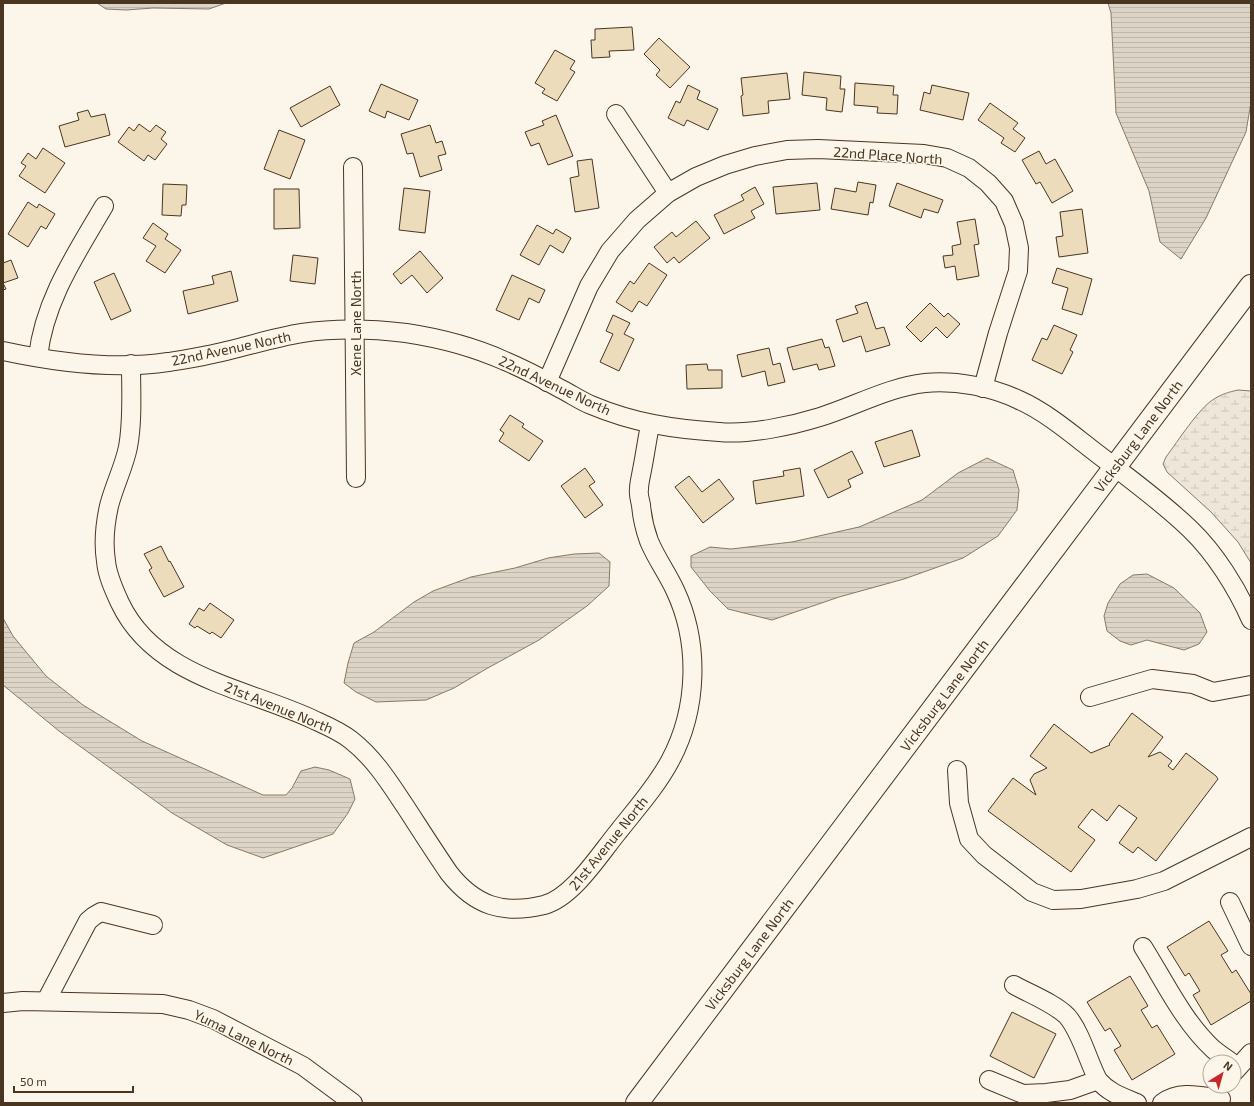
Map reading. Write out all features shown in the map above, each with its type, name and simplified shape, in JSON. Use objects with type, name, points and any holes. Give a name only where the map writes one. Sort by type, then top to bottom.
[{"type":"main road","name":"Vicksburg Lane North","points":[[637,1103],[1251,286]]},
{"type":"street","points":[[616,114],[668,193]]},
{"type":"street","name":"22nd Place North","points":[[547,382],[589,286],[610,251],[637,220],[668,193],[696,177],[725,165],[755,156],[787,150],[818,149],[924,154],[947,158],[969,168],[988,183],[1004,201],[1014,224],[1019,248],[1018,271],[998,333],[983,388]]},
{"type":"street","name":"Xene Lane North","points":[[353,167],[356,478]]},
{"type":"street","points":[[38,357],[40,339],[49,308],[62,278],[104,206]]},
{"type":"street","name":"22nd Avenue North","points":[[3,351],[68,362],[131,364],[162,363],[210,355],[304,332],[355,329],[406,333],[454,343],[503,360],[589,405],[650,424],[680,430],[726,433],[773,428],[819,418],[894,389],[919,384],[959,384],[991,389],[1022,401],[1049,417],[1160,502],[1192,530],[1219,564],[1242,600],[1251,620]]},
{"type":"street","name":"21st Avenue North","points":[[131,364],[132,416],[129,439],[119,478],[109,505],[104,533],[106,562],[114,590],[127,617],[147,641],[170,660],[197,674],[302,714],[328,726],[350,739],[370,756],[386,777],[449,873],[459,885],[472,897],[487,904],[508,909],[528,909],[548,904],[566,894],[580,879],[651,790],[670,760],[684,728],[691,694],[693,659],[687,624],[675,591],[649,540],[642,516],[639,490],[650,424]]},
{"type":"street","points":[[1090,697],[1152,679],[1193,684],[1213,692],[1251,685]]},
{"type":"street","points":[[957,770],[959,803],[969,839],[984,855],[1032,892],[1053,900],[1081,899],[1137,889],[1164,881],[1251,838]]},
{"type":"street","points":[[1230,902],[1251,946]]},
{"type":"street","points":[[46,1001],[88,921],[94,916],[101,912],[153,925]]},
{"type":"street","points":[[1144,947],[1187,1019],[1199,1035],[1219,1054]]},
{"type":"street","points":[[1014,985],[1051,1005],[1067,1017],[1074,1027],[1098,1080],[1117,1096],[1137,1103]]},
{"type":"street","name":"Yuma Lane North","points":[[3,1003],[46,1001],[163,1004],[189,1010],[213,1019],[303,1066],[353,1103]]},
{"type":"street","points":[[1242,1060],[1251,1053]]},
{"type":"street","points":[[989,1080],[1023,1094],[1070,1090],[1098,1080]]},
{"type":"street","points":[[1162,1103],[1169,1098],[1178,1095],[1222,1096]]},
{"type":"green space","points":[[1238,390],[1251,391],[1251,563],[1238,542],[1211,512],[1167,472],[1163,464],[1166,457],[1189,425],[1208,403],[1229,392]]},
{"type":"shaded area","points":[[97,3],[226,3],[209,9],[153,8],[126,10],[106,9]]},
{"type":"shaded area","points":[[1108,3],[1251,3],[1251,102],[1246,132],[1206,218],[1181,259],[1160,242],[1149,191],[1116,113],[1111,13]]},
{"type":"shaded area","points":[[987,458],[1013,470],[1019,490],[1017,510],[998,536],[963,558],[904,579],[839,597],[772,620],[728,609],[710,591],[691,567],[691,556],[710,547],[731,549],[792,542],[859,527],[922,500],[958,473]]},
{"type":"shaded area","points":[[599,553],[610,562],[609,586],[587,606],[539,640],[454,688],[426,700],[376,702],[356,692],[344,683],[354,643],[374,632],[414,602],[433,591],[471,577],[515,568],[548,558],[574,554]]},
{"type":"shaded area","points":[[1147,574],[1174,588],[1200,613],[1207,632],[1199,644],[1184,650],[1147,640],[1131,645],[1120,641],[1107,631],[1104,616],[1108,603],[1120,584],[1133,575]]},
{"type":"shaded area","points":[[3,618],[13,636],[46,676],[83,705],[142,741],[263,795],[286,795],[292,788],[301,771],[315,767],[329,770],[350,779],[355,799],[348,813],[333,834],[263,858],[227,845],[172,813],[59,731],[3,685]]},
{"type":"building","points":[[632,27],[634,50],[609,51],[610,57],[592,58],[591,40],[595,40],[595,29]]},
{"type":"building","points":[[659,38],[690,67],[670,88],[656,75],[660,70],[644,54]]},
{"type":"building","points":[[555,50],[575,61],[570,69],[575,72],[557,101],[542,93],[545,89],[535,83]]},
{"type":"building","points":[[804,72],[841,76],[840,89],[845,89],[842,112],[826,110],[827,98],[802,95]]},
{"type":"building","points":[[787,73],[790,99],[768,101],[769,113],[743,116],[741,78]]},
{"type":"building","points":[[855,83],[894,86],[893,95],[898,95],[897,114],[877,113],[878,107],[854,105]]},
{"type":"building","points":[[381,84],[418,100],[409,120],[387,111],[385,118],[369,111]]},
{"type":"building","points":[[688,85],[700,91],[697,99],[718,109],[708,130],[687,120],[684,126],[668,118],[676,101],[680,103]]},
{"type":"building","points":[[932,85],[969,93],[963,120],[920,110],[924,92],[930,94]]},
{"type":"building","points":[[330,86],[340,105],[301,127],[290,108]]},
{"type":"building","points":[[990,103],[1018,123],[1013,129],[1025,138],[1015,152],[1001,143],[1004,138],[978,120]]},
{"type":"building","points":[[88,110],[91,117],[105,114],[110,135],[65,147],[59,126],[79,120],[77,113]]},
{"type":"building","points":[[556,115],[573,156],[548,165],[539,143],[531,146],[525,132],[544,125],[542,121]]},
{"type":"building","points":[[139,124],[150,132],[156,125],[166,132],[161,139],[167,144],[155,160],[148,155],[144,161],[118,142],[129,127],[134,131]]},
{"type":"building","points":[[430,125],[436,143],[442,141],[446,154],[438,156],[442,170],[420,177],[413,153],[407,154],[401,134]]},
{"type":"building","points":[[279,130],[305,140],[290,179],[264,169]]},
{"type":"building","points":[[43,148],[65,163],[45,193],[19,176],[26,166],[21,163],[28,153],[36,159]]},
{"type":"building","points":[[1039,151],[1046,164],[1055,159],[1073,191],[1052,203],[1040,182],[1036,184],[1022,160]]},
{"type":"building","points":[[592,159],[599,208],[575,212],[570,178],[579,176],[577,161]]},
{"type":"building","points":[[858,182],[876,185],[873,203],[870,202],[868,215],[831,209],[835,188],[856,192]]},
{"type":"building","points":[[817,183],[820,210],[776,214],[773,187]]},
{"type":"building","points":[[897,183],[943,200],[938,213],[924,209],[921,218],[889,206]]},
{"type":"building","points":[[163,184],[187,185],[186,205],[182,205],[181,216],[162,215]]},
{"type":"building","points":[[755,187],[764,204],[751,211],[755,218],[724,234],[714,215],[744,200],[741,195]]},
{"type":"building","points":[[404,188],[430,191],[425,233],[399,230]]},
{"type":"building","points":[[274,189],[299,189],[300,228],[274,229]]},
{"type":"building","points":[[28,202],[37,208],[39,204],[55,214],[46,229],[41,226],[28,247],[8,234]]},
{"type":"building","points":[[1082,209],[1088,253],[1059,257],[1056,237],[1063,236],[1060,212]]},
{"type":"building","points":[[975,219],[979,244],[974,245],[979,276],[957,280],[955,266],[945,268],[943,256],[953,255],[952,246],[961,244],[957,222]]},
{"type":"building","points":[[696,221],[710,238],[679,263],[674,257],[667,263],[654,247],[672,232],[676,237]]},
{"type":"building","points":[[153,223],[168,234],[165,239],[181,250],[165,273],[146,261],[156,246],[143,238]]},
{"type":"building","points":[[537,225],[553,234],[556,229],[571,238],[563,253],[550,245],[539,265],[520,255]]},
{"type":"building","points":[[420,251],[443,278],[427,293],[412,275],[401,284],[393,274]]},
{"type":"building","points":[[293,255],[318,258],[315,284],[290,281]]},
{"type":"building","points":[[11,260],[18,278],[3,283],[3,263]]},
{"type":"building","points":[[649,263],[667,275],[647,306],[639,301],[632,312],[616,302],[630,281],[634,284]]},
{"type":"building","points":[[1057,268],[1092,279],[1082,315],[1062,309],[1068,288],[1052,283]]},
{"type":"building","points":[[231,271],[238,301],[188,314],[183,291],[214,284],[212,276]]},
{"type":"building","points":[[114,273],[131,311],[111,320],[94,282]]},
{"type":"building","points":[[512,275],[545,290],[539,303],[529,298],[519,320],[496,310]]},
{"type":"building","points":[[3,283],[6,289],[3,290]]},
{"type":"building","points":[[867,302],[876,329],[884,327],[890,345],[866,352],[861,336],[843,342],[836,320],[858,313],[855,306]]},
{"type":"building","points":[[930,303],[944,317],[948,313],[960,324],[947,338],[936,327],[921,342],[906,327]]},
{"type":"building","points":[[613,315],[630,323],[624,334],[634,339],[619,371],[600,362],[613,334],[606,331]]},
{"type":"building","points":[[1054,325],[1077,335],[1070,350],[1073,352],[1062,374],[1032,360],[1042,338],[1047,340]]},
{"type":"building","points":[[822,339],[825,348],[829,347],[835,366],[819,370],[817,364],[793,370],[787,348]]},
{"type":"building","points":[[769,348],[773,365],[780,363],[785,382],[768,386],[765,371],[742,377],[737,355]]},
{"type":"building","points":[[707,364],[708,370],[722,370],[722,388],[687,389],[686,365]]},
{"type":"building","points":[[510,415],[524,424],[522,427],[543,441],[529,461],[499,441],[504,433],[500,430]]},
{"type":"building","points":[[912,430],[920,456],[884,467],[875,442]]},
{"type":"building","points":[[852,451],[863,473],[848,480],[851,487],[828,498],[814,470]]},
{"type":"building","points":[[585,468],[595,482],[589,486],[603,505],[585,518],[561,486]]},
{"type":"building","points":[[800,468],[804,496],[756,504],[753,481],[784,476],[783,471]]},
{"type":"building","points":[[689,476],[702,492],[719,479],[734,499],[703,523],[675,487]]},
{"type":"building","points":[[161,546],[184,587],[164,597],[149,570],[152,568],[144,554]]},
{"type":"building","points":[[210,603],[234,620],[221,638],[212,632],[210,634],[197,626],[195,628],[189,624],[199,608],[204,611]]},
{"type":"building","points":[[1132,713],[1163,737],[1148,757],[1160,752],[1172,761],[1168,766],[1173,770],[1186,753],[1218,779],[1156,861],[1138,847],[1133,853],[1119,843],[1137,818],[1119,805],[1107,821],[1092,809],[1078,827],[1095,840],[1071,872],[988,811],[1013,778],[1036,795],[1030,780],[1034,774],[1047,768],[1030,756],[1054,724],[1091,753],[1110,745],[1109,744]]},
{"type":"building","points":[[1209,921],[1228,951],[1221,955],[1232,973],[1236,970],[1251,994],[1251,1001],[1211,1025],[1193,995],[1200,991],[1189,973],[1185,976],[1167,947]]},
{"type":"building","points":[[1130,976],[1148,1006],[1141,1010],[1152,1028],[1157,1025],[1175,1054],[1132,1080],[1114,1050],[1121,1046],[1110,1028],[1105,1031],[1087,1002]]},
{"type":"building","points":[[1012,1012],[1056,1034],[1034,1078],[990,1056]]}]
